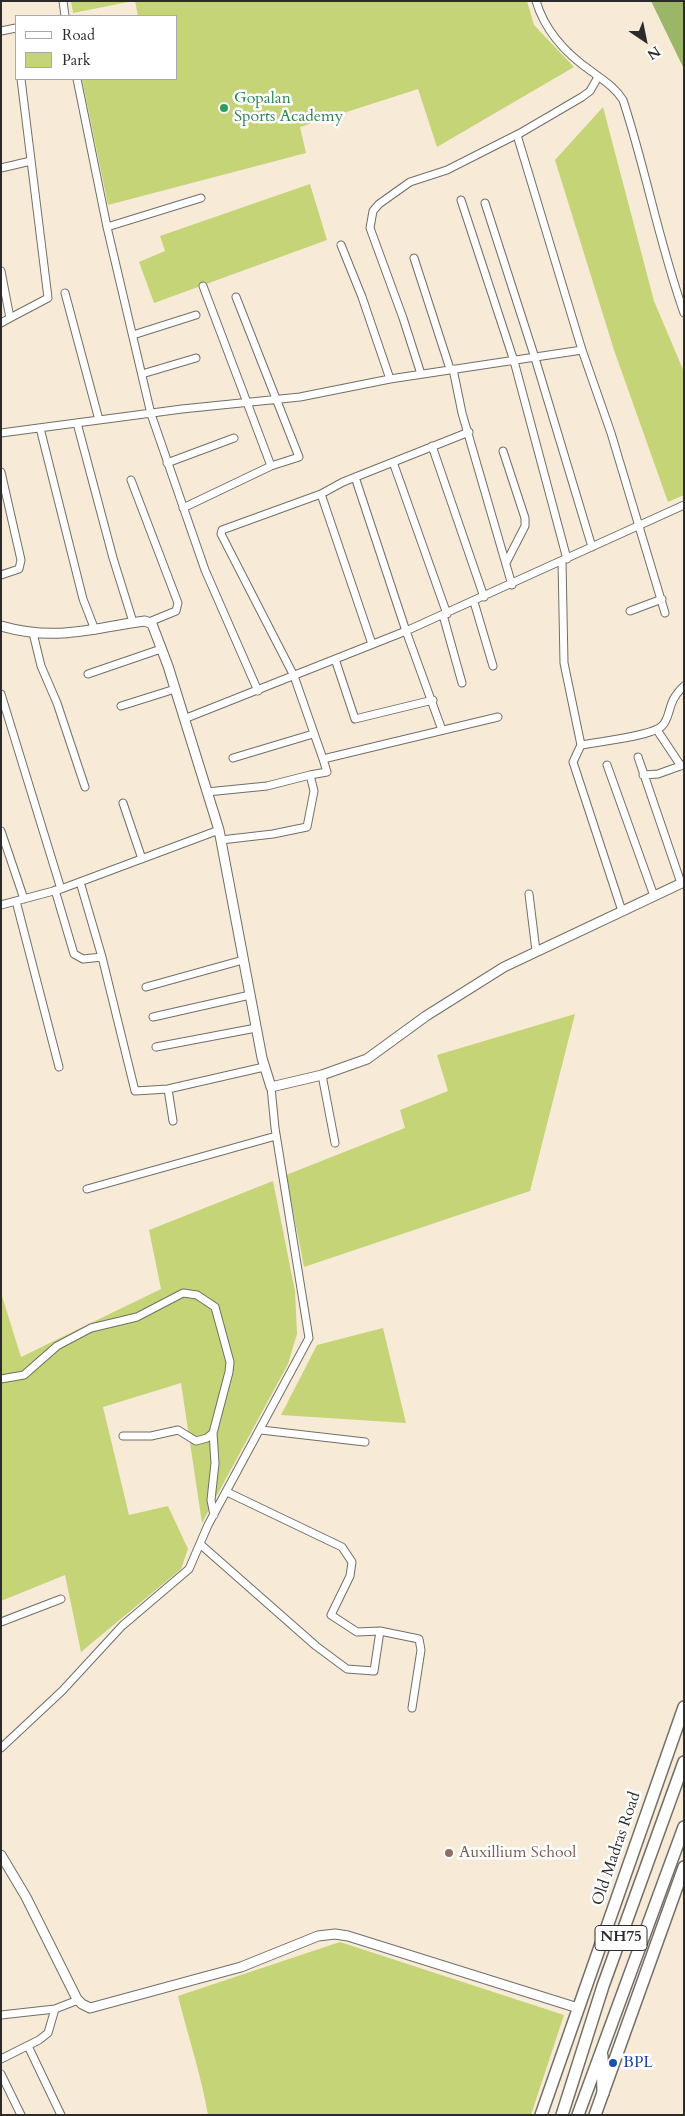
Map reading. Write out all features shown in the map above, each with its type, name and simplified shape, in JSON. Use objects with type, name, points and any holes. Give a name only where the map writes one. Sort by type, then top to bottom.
[{"type":"main road","name":"Old Madras Road","points":[[541,2115],[684,1707]]},
{"type":"main road","name":"Old Madras Road","points":[[562,2115],[603,1986],[684,1762]]},
{"type":"main road","name":"NH75","points":[[578,2115],[684,1827]]},
{"type":"main road","points":[[595,2115],[684,1867]]},
{"type":"main road","points":[[602,2049],[603,2093]]},
{"type":"street","points":[[63,1],[65,15]]},
{"type":"street","points":[[536,1],[543,22],[553,36],[571,56],[613,87],[623,100],[650,192],[668,269],[684,312]]},
{"type":"street","points":[[1,31],[15,28]]},
{"type":"street","points":[[421,374],[370,228],[374,208],[410,182],[447,170],[522,132],[582,97],[590,91],[598,77]]},
{"type":"street","points":[[1,323],[48,298],[21,80]]},
{"type":"street","points":[[77,80],[107,227],[151,414],[166,463],[205,570],[258,691]]},
{"type":"street","points":[[522,132],[518,135],[582,350],[611,433],[666,613]]},
{"type":"street","points":[[1,168],[31,161]]},
{"type":"street","points":[[107,227],[201,198]]},
{"type":"street","points":[[461,200],[514,360],[564,560],[564,663],[582,744],[573,762],[622,911]]},
{"type":"street","points":[[485,203],[535,358],[592,548]]},
{"type":"street","points":[[340,245],[362,297],[390,379]]},
{"type":"street","points":[[414,258],[452,369],[460,405],[512,585]]},
{"type":"street","points":[[1,272],[10,318]]},
{"type":"street","points":[[203,286],[245,402],[271,466]]},
{"type":"street","points":[[64,294],[99,420]]},
{"type":"street","points":[[183,508],[271,466],[299,457],[236,297]]},
{"type":"street","points":[[132,335],[196,315]]},
{"type":"street","points":[[1,434],[99,420],[276,400],[390,379],[582,350]]},
{"type":"street","points":[[142,374],[196,358]]},
{"type":"street","points":[[76,423],[113,558],[133,622]]},
{"type":"street","points":[[40,428],[80,590],[95,630]]},
{"type":"street","points":[[207,792],[267,786],[327,772],[294,676],[222,534],[222,530],[321,494],[355,477],[469,432]]},
{"type":"street","points":[[166,463],[234,438]]},
{"type":"street","points":[[432,446],[484,597]]},
{"type":"street","points":[[503,451],[525,518],[525,526],[506,563]]},
{"type":"street","points":[[393,462],[445,615],[462,682]]},
{"type":"street","points":[[1,472],[21,560],[19,569],[1,575]]},
{"type":"street","points":[[355,477],[406,631],[433,700],[442,730]]},
{"type":"street","points":[[1,626],[33,633],[55,635],[95,630],[133,622],[149,622],[176,611],[178,603],[131,480]]},
{"type":"street","points":[[321,494],[372,644]]},
{"type":"street","points":[[184,719],[445,615],[684,505]]},
{"type":"street","points":[[630,611],[662,599]]},
{"type":"street","points":[[474,602],[493,666]]},
{"type":"street","points":[[1,1748],[62,1691],[122,1626],[189,1569],[214,1515],[309,1338],[276,1136],[271,1088],[264,1067],[256,1028],[219,830],[175,689],[149,622]]},
{"type":"street","points":[[33,633],[41,666],[57,703],[85,787]]},
{"type":"street","points":[[88,674],[160,649]]},
{"type":"street","points":[[335,660],[355,719],[433,700]]},
{"type":"street","points":[[582,744],[657,730],[666,720],[674,695],[684,686]]},
{"type":"street","points":[[121,706],[175,689]]},
{"type":"street","points":[[1,694],[58,889],[74,954],[83,958],[102,957]]},
{"type":"street","points":[[323,759],[498,717]]},
{"type":"street","points":[[643,775],[658,774],[682,765],[657,730]]},
{"type":"street","points":[[233,758],[313,734]]},
{"type":"street","points":[[271,1088],[322,1075],[367,1058],[484,978],[536,951],[682,882],[638,757]]},
{"type":"street","points":[[608,765],[654,896]]},
{"type":"street","points":[[221,840],[273,834],[307,827],[314,791],[310,775]]},
{"type":"street","points":[[123,803],[142,859]]},
{"type":"street","points":[[1,905],[80,882],[219,830]]},
{"type":"street","points":[[1,831],[24,899]]},
{"type":"street","points":[[80,882],[102,957],[133,1088],[138,1092],[168,1089],[264,1067]]},
{"type":"street","points":[[529,894],[536,951]]},
{"type":"street","points":[[16,901],[59,1066]]},
{"type":"street","points":[[146,987],[243,960]]},
{"type":"street","points":[[153,1017],[250,995]]},
{"type":"street","points":[[156,1047],[256,1028]]},
{"type":"street","points":[[322,1075],[335,1143]]},
{"type":"street","points":[[168,1089],[174,1121]]},
{"type":"street","points":[[87,1189],[276,1136]]},
{"type":"street","points":[[1,1379],[24,1375],[57,1346],[91,1328],[137,1317],[183,1293],[197,1296],[216,1307],[230,1362],[213,1433],[215,1463],[211,1500],[214,1515]]},
{"type":"street","points":[[123,1436],[151,1436],[178,1430],[196,1441],[207,1438],[213,1433]]},
{"type":"street","points":[[261,1430],[365,1442]]},
{"type":"street","points":[[227,1492],[342,1547],[352,1562],[350,1576],[331,1615],[357,1632],[380,1631],[419,1639],[421,1650],[412,1708]]},
{"type":"street","points":[[200,1544],[316,1646],[347,1669],[374,1671],[380,1631]]},
{"type":"street","points":[[1,1622],[60,1599]]},
{"type":"street","points":[[1,1855],[26,1897],[78,2000],[86,2006],[94,2008],[241,1967],[318,1936],[335,1934],[348,1936],[578,2008]]},
{"type":"street","points":[[1,2015],[55,2009],[78,2000]]},
{"type":"street","points":[[1,2059],[28,2046],[48,2033],[55,2009]]},
{"type":"street","points":[[28,2046],[60,2115]]},
{"type":"street","points":[[1,2074],[21,2115]]},
{"type":"green space","points":[[71,1],[133,1],[73,13]]},
{"type":"green space","name":"Gopalan Sports Academy","points":[[135,1],[527,1],[534,25],[574,67],[437,147],[418,89],[300,127],[306,153],[108,205],[82,80],[178,80],[178,15],[138,15]]},
{"type":"green space","points":[[651,1],[684,1],[684,69]]},
{"type":"green space","points":[[603,107],[654,301],[684,372],[684,495],[668,502],[614,350],[555,160]]},
{"type":"green space","points":[[310,184],[327,240],[154,303],[139,262],[165,251],[160,236]]},
{"type":"green space","points":[[575,1014],[530,1191],[304,1267],[286,1175],[405,1128],[400,1110],[448,1091],[437,1055]]},
{"type":"green space","points":[[273,1181],[295,1291],[297,1334],[288,1364],[202,1523],[181,1383],[103,1407],[129,1515],[168,1506],[188,1549],[181,1569],[81,1652],[65,1575],[1,1601],[1,1293],[21,1357],[161,1289],[149,1230]]},
{"type":"green space","points":[[383,1328],[406,1423],[281,1415],[317,1345]]},
{"type":"green space","points":[[340,1942],[564,2015],[531,2115],[208,2115],[178,1996]]},
{"type":"place","name":"Gopalan Sports Academy","points":[[224,108]]},
{"type":"place","name":"Auxillium School","points":[[449,1853]]},
{"type":"place","name":"BPL","points":[[613,2063]]}]
